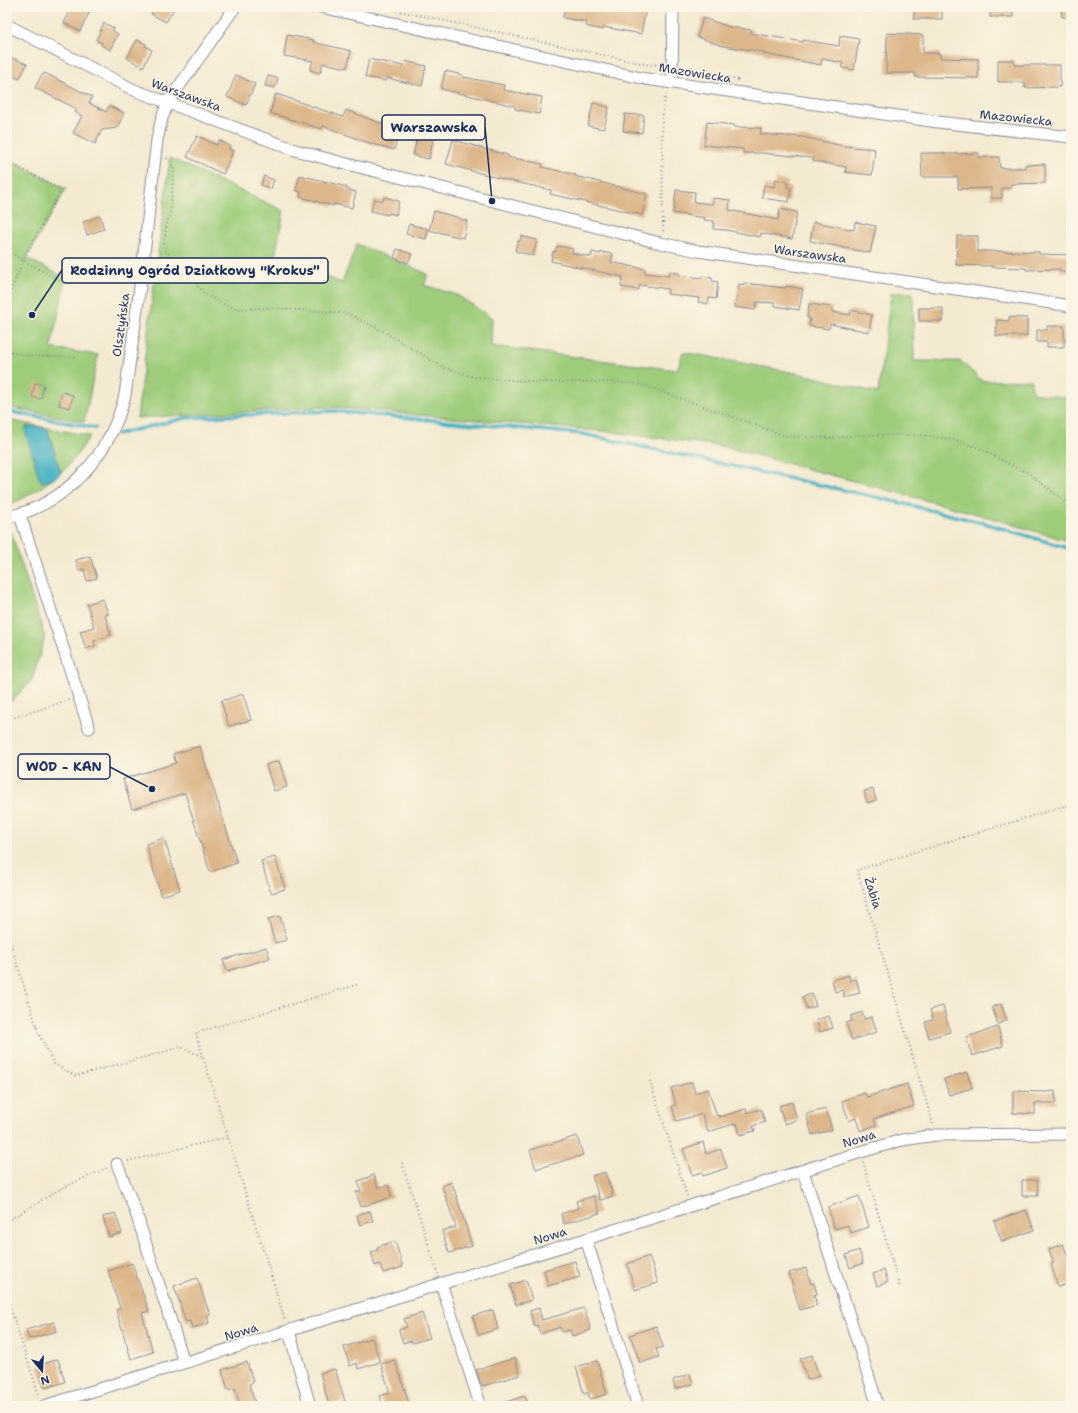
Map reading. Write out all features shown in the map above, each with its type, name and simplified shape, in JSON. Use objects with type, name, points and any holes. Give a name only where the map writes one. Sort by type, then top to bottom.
[{"type":"street","name":"Olsztyńska","points":[[7,517],[20,515],[36,508],[53,498],[78,478],[100,453],[113,431],[121,412],[125,395],[141,280],[157,140],[162,118],[168,102],[235,7]]},
{"type":"street","name":"Mazowiecka","points":[[321,7],[672,83],[938,122],[1071,137]]},
{"type":"street","points":[[672,83],[673,7]]},
{"type":"street","name":"Warszawska","points":[[7,25],[134,90],[301,152],[660,243],[698,251],[1071,306]]},
{"type":"street","points":[[20,515],[88,728]]},
{"type":"street","name":"Nowa","points":[[42,1402],[289,1331],[902,1140],[936,1135],[1071,1134]]},
{"type":"street","points":[[117,1164],[135,1210],[184,1362]]},
{"type":"street","points":[[803,1171],[878,1406]]},
{"type":"street","points":[[586,1239],[638,1406]]},
{"type":"street","points":[[441,1283],[479,1401]]},
{"type":"street","points":[[289,1331],[310,1406]]},
{"type":"path","points":[[381,7],[649,65],[666,65]]},
{"type":"path","points":[[679,65],[692,72],[746,81]]},
{"type":"path","points":[[660,243],[662,234],[663,208],[662,118],[666,90],[672,83]]},
{"type":"path","points":[[166,155],[168,160],[173,165],[174,172],[170,215],[164,243],[165,250],[205,294],[221,303],[238,309],[270,308],[346,313],[377,328],[445,368],[474,377],[537,382],[609,382],[638,384],[786,436],[825,438],[862,435],[922,435],[955,440],[977,448],[1027,472],[1071,506]]},
{"type":"path","points":[[7,161],[58,188],[60,192],[23,260],[7,300]]},
{"type":"path","points":[[7,251],[64,283]]},
{"type":"path","points":[[7,351],[30,356],[78,357]]},
{"type":"path","points":[[7,720],[79,697]]},
{"type":"path","name":"Żabia","points":[[936,1135],[857,870],[1071,804]]},
{"type":"path","points":[[7,932],[39,1034],[54,1064],[76,1076],[181,1047],[203,1057]]},
{"type":"path","points":[[289,1331],[196,1033],[359,984]]},
{"type":"path","points":[[650,1081],[690,1206]]},
{"type":"path","points":[[860,1152],[900,1288]]},
{"type":"path","points":[[402,1162],[441,1283]]},
{"type":"path","points":[[7,1298],[42,1402]]},
{"type":"green space","points":[[7,158],[66,189],[26,258],[66,278],[51,348],[98,355],[84,422],[7,407]]},
{"type":"green space","points":[[170,158],[284,211],[275,256],[342,283],[357,244],[428,274],[424,285],[457,295],[492,318],[491,346],[677,370],[683,352],[812,376],[878,393],[891,293],[913,293],[914,361],[961,361],[982,381],[1031,380],[1032,393],[1071,398],[1071,542],[988,517],[726,447],[611,432],[329,407],[137,418]]},
{"type":"green space","points":[[7,420],[90,436],[74,459],[63,471],[48,483],[22,499],[7,505]]},
{"type":"green space","points":[[11,532],[45,637],[32,680],[7,706],[7,533]]},
{"type":"water","points":[[26,427],[40,427],[48,430],[61,473],[52,480],[43,482],[40,480],[25,430]]},
{"type":"building","points":[[72,7],[92,7],[80,31],[64,23]]},
{"type":"building","points":[[155,7],[175,7],[166,22],[151,14]]},
{"type":"building","points":[[565,7],[602,7],[624,12],[625,7],[646,8],[641,34],[604,27],[603,30],[586,26],[587,22],[563,18]]},
{"type":"building","points":[[914,7],[942,7],[942,19],[914,19]]},
{"type":"building","points":[[990,7],[1013,7],[1013,17],[990,17]]},
{"type":"building","points":[[1061,7],[1071,7],[1071,17],[1062,17]]},
{"type":"building","points":[[703,18],[730,27],[752,30],[751,33],[803,42],[803,40],[839,46],[840,36],[859,39],[854,70],[842,68],[843,63],[822,59],[821,65],[764,54],[764,52],[723,46],[697,37]]},
{"type":"building","points":[[104,23],[114,28],[113,31],[118,34],[110,50],[96,40]]},
{"type":"building","points":[[887,33],[923,35],[923,53],[940,53],[940,58],[978,59],[978,78],[915,77],[915,73],[886,73]]},
{"type":"building","points":[[287,35],[314,40],[313,42],[351,51],[347,68],[323,63],[320,73],[310,70],[313,61],[284,56]]},
{"type":"building","points":[[137,40],[146,44],[145,46],[152,50],[143,67],[127,58]]},
{"type":"building","points":[[7,56],[27,64],[19,79],[7,73]]},
{"type":"building","points":[[369,59],[404,66],[405,61],[426,66],[422,86],[387,78],[386,81],[365,77]]},
{"type":"building","points":[[998,60],[1014,60],[1014,65],[1060,65],[1060,87],[1025,88],[1025,82],[998,82]]},
{"type":"building","points":[[445,71],[463,75],[463,77],[504,85],[503,90],[542,97],[539,114],[515,109],[515,106],[441,89]]},
{"type":"building","points":[[45,73],[92,97],[89,103],[106,112],[109,106],[124,113],[117,128],[102,130],[95,144],[73,133],[82,116],[75,112],[77,109],[35,88],[42,74],[44,75]]},
{"type":"building","points":[[236,75],[255,84],[246,105],[227,97]]},
{"type":"building","points":[[268,76],[278,78],[275,88],[265,86]]},
{"type":"building","points":[[276,94],[343,117],[346,110],[377,122],[400,128],[394,150],[369,143],[323,126],[322,129],[270,113]]},
{"type":"building","points":[[593,103],[609,107],[604,129],[588,126]]},
{"type":"building","points":[[625,114],[644,115],[642,133],[623,131]]},
{"type":"building","points":[[707,122],[734,125],[734,127],[761,128],[760,134],[802,137],[844,146],[875,149],[872,175],[845,172],[846,167],[813,161],[813,158],[761,153],[743,153],[743,149],[704,145]]},
{"type":"building","points":[[418,135],[433,139],[429,159],[413,155]]},
{"type":"building","points":[[197,136],[217,145],[219,140],[230,146],[229,149],[233,151],[223,174],[187,157]]},
{"type":"building","points":[[453,140],[508,155],[508,157],[543,164],[542,167],[647,194],[642,215],[550,194],[551,190],[446,164]]},
{"type":"building","points":[[921,153],[979,153],[979,157],[999,157],[1000,168],[1025,168],[1025,165],[1045,164],[1045,183],[1011,184],[1011,188],[1002,188],[1002,198],[991,198],[991,188],[958,189],[958,177],[922,177]]},
{"type":"building","points":[[300,175],[347,187],[346,189],[356,192],[352,208],[334,204],[334,206],[300,197],[301,192],[296,190]]},
{"type":"building","points":[[264,176],[274,180],[271,189],[261,185]]},
{"type":"building","points":[[775,179],[788,182],[787,187],[791,188],[789,202],[762,198],[764,185],[774,187]]},
{"type":"building","points":[[676,190],[695,192],[694,202],[713,204],[713,198],[730,200],[729,210],[778,220],[780,209],[797,212],[792,239],[761,233],[760,237],[713,229],[714,221],[704,220],[705,218],[673,213]]},
{"type":"building","points":[[384,197],[399,201],[396,215],[389,213],[388,215],[371,211],[374,199],[383,201]]},
{"type":"building","points":[[434,211],[467,221],[463,238],[429,230]]},
{"type":"building","points":[[100,216],[104,229],[87,235],[83,222]]},
{"type":"building","points":[[814,222],[854,230],[855,222],[876,226],[870,253],[810,241]]},
{"type":"building","points":[[409,224],[428,229],[426,239],[406,234]]},
{"type":"building","points":[[521,236],[537,240],[533,256],[515,251]]},
{"type":"building","points":[[957,236],[978,236],[978,251],[1039,252],[1039,254],[1071,255],[1071,272],[1060,272],[1060,269],[1026,270],[1026,268],[956,265]]},
{"type":"building","points":[[557,246],[573,249],[572,253],[591,257],[592,252],[613,254],[611,262],[645,269],[645,273],[669,276],[669,272],[679,273],[679,275],[712,278],[712,281],[718,282],[716,299],[709,298],[708,304],[698,302],[699,298],[667,294],[668,289],[640,285],[638,290],[621,287],[623,277],[551,261],[553,251],[555,252]]},
{"type":"building","points":[[397,249],[412,254],[408,263],[394,258]]},
{"type":"building","points":[[744,283],[786,288],[786,286],[803,289],[799,310],[775,306],[775,303],[757,302],[755,310],[735,307],[739,284],[744,285]]},
{"type":"building","points":[[809,304],[832,307],[832,312],[850,315],[851,310],[872,315],[869,332],[830,324],[829,329],[809,326],[810,318],[807,318]]},
{"type":"building","points":[[919,308],[943,308],[943,321],[919,321]]},
{"type":"building","points":[[1009,317],[1027,318],[1027,336],[996,336],[997,320],[1009,321]]},
{"type":"building","points":[[1047,326],[1064,326],[1064,347],[1047,347],[1047,342],[1037,342],[1037,330],[1047,330]]},
{"type":"building","points":[[35,383],[44,385],[41,399],[32,397]]},
{"type":"building","points":[[62,392],[73,395],[70,408],[59,405]]},
{"type":"building","points":[[90,556],[97,578],[87,581],[84,569],[79,571],[76,560]]},
{"type":"building","points":[[103,599],[108,614],[105,615],[111,635],[94,641],[95,646],[86,649],[80,631],[94,627],[87,604]]},
{"type":"building","points":[[243,694],[251,720],[229,726],[221,701]]},
{"type":"building","points":[[200,746],[237,863],[210,872],[185,793],[132,809],[123,779],[176,763],[173,754]]},
{"type":"building","points":[[279,761],[287,787],[274,791],[266,765]]},
{"type":"building","points":[[873,789],[876,800],[867,803],[864,791]]},
{"type":"building","points":[[164,838],[180,890],[161,896],[146,844]]},
{"type":"building","points":[[275,857],[285,889],[271,893],[261,861]]},
{"type":"building","points":[[280,916],[287,940],[275,943],[268,919]]},
{"type":"building","points":[[266,947],[270,958],[227,971],[223,960]]},
{"type":"building","points":[[849,975],[850,981],[856,979],[860,993],[844,997],[843,990],[835,992],[832,980]]},
{"type":"building","points":[[812,994],[816,1006],[807,1009],[802,997]]},
{"type":"building","points":[[1001,1004],[1007,1021],[998,1024],[992,1007]]},
{"type":"building","points":[[943,1006],[950,1032],[929,1038],[925,1022],[933,1020],[930,1010]]},
{"type":"building","points":[[862,1012],[864,1019],[872,1017],[877,1032],[852,1040],[846,1023],[852,1021],[851,1016]]},
{"type":"building","points":[[829,1016],[833,1028],[820,1032],[816,1020]]},
{"type":"building","points":[[998,1027],[1003,1046],[972,1056],[966,1037]]},
{"type":"building","points":[[967,1072],[972,1088],[949,1095],[944,1079]]},
{"type":"building","points":[[692,1082],[695,1093],[708,1089],[717,1116],[719,1115],[720,1117],[746,1109],[747,1113],[761,1109],[765,1122],[753,1126],[755,1131],[740,1135],[737,1123],[708,1132],[702,1114],[676,1121],[672,1106],[676,1105],[671,1088]]},
{"type":"building","points":[[907,1084],[914,1106],[874,1119],[876,1125],[860,1131],[856,1118],[849,1121],[842,1101],[865,1093],[867,1097]]},
{"type":"building","points":[[1013,1091],[1055,1091],[1056,1103],[1035,1103],[1035,1114],[1013,1113]]},
{"type":"building","points":[[792,1102],[797,1120],[785,1124],[779,1106]]},
{"type":"building","points":[[826,1109],[832,1130],[812,1135],[806,1114]]},
{"type":"building","points":[[577,1136],[583,1155],[536,1169],[530,1150]]},
{"type":"building","points":[[703,1142],[706,1154],[721,1149],[727,1168],[703,1176],[702,1172],[692,1175],[683,1149]]},
{"type":"building","points":[[605,1172],[613,1196],[600,1200],[592,1176]]},
{"type":"building","points":[[374,1175],[378,1188],[388,1185],[392,1197],[361,1207],[356,1192],[361,1191],[358,1181]]},
{"type":"building","points":[[1022,1180],[1037,1180],[1038,1196],[1022,1196]]},
{"type":"building","points":[[452,1182],[472,1246],[449,1253],[442,1231],[456,1227],[442,1186]]},
{"type":"building","points":[[594,1196],[600,1213],[564,1224],[561,1214],[578,1208],[576,1201]]},
{"type":"building","points":[[859,1196],[869,1227],[851,1233],[848,1225],[835,1229],[828,1207]]},
{"type":"building","points":[[1026,1210],[1034,1230],[1002,1242],[994,1221]]},
{"type":"building","points":[[370,1211],[373,1221],[360,1225],[357,1215]]},
{"type":"building","points":[[115,1213],[122,1233],[109,1237],[103,1217]]},
{"type":"building","points":[[395,1241],[403,1267],[383,1273],[380,1264],[375,1266],[371,1252],[378,1250],[377,1247]]},
{"type":"building","points":[[1063,1244],[1071,1265],[1071,1283],[1058,1287],[1051,1264],[1054,1263],[1049,1249]]},
{"type":"building","points":[[859,1250],[863,1263],[850,1268],[846,1255]]},
{"type":"building","points":[[649,1256],[658,1283],[635,1290],[627,1264]]},
{"type":"building","points":[[575,1261],[580,1277],[548,1286],[544,1270]]},
{"type":"building","points":[[132,1263],[149,1311],[142,1313],[153,1352],[131,1359],[116,1310],[120,1308],[108,1271]]},
{"type":"building","points":[[806,1268],[811,1284],[814,1283],[817,1294],[814,1295],[817,1305],[800,1310],[789,1273]]},
{"type":"building","points":[[884,1270],[888,1282],[877,1286],[873,1274]]},
{"type":"building","points":[[197,1278],[210,1315],[207,1316],[209,1323],[192,1328],[190,1321],[186,1322],[174,1286]]},
{"type":"building","points":[[526,1280],[532,1300],[516,1305],[510,1285]]},
{"type":"building","points":[[539,1308],[542,1320],[584,1308],[591,1330],[572,1336],[570,1330],[562,1332],[560,1327],[540,1334],[537,1325],[534,1326],[530,1311]]},
{"type":"building","points":[[493,1310],[498,1329],[478,1335],[473,1316]]},
{"type":"building","points":[[422,1313],[430,1338],[412,1343],[411,1341],[403,1343],[399,1330],[407,1327],[404,1319]]},
{"type":"building","points":[[54,1322],[57,1331],[29,1339],[26,1330]]},
{"type":"building","points":[[656,1326],[663,1347],[656,1349],[659,1357],[640,1363],[630,1335]]},
{"type":"building","points":[[372,1338],[380,1362],[358,1369],[357,1363],[350,1366],[344,1347]]},
{"type":"building","points":[[812,1355],[819,1376],[808,1380],[800,1359]]},
{"type":"building","points":[[515,1358],[520,1375],[482,1386],[476,1370]]},
{"type":"building","points":[[58,1359],[65,1382],[45,1388],[38,1366]]},
{"type":"building","points":[[395,1360],[410,1406],[383,1406],[380,1396],[390,1393],[381,1364]]},
{"type":"building","points":[[597,1361],[607,1394],[590,1399],[588,1393],[584,1394],[576,1367]]},
{"type":"building","points":[[247,1362],[253,1382],[249,1384],[256,1406],[240,1406],[235,1388],[228,1390],[222,1370]]},
{"type":"building","points":[[335,1369],[345,1401],[329,1405],[320,1373]]},
{"type":"building","points":[[690,1374],[693,1384],[675,1389],[673,1380]]},
{"type":"building","points":[[525,1396],[529,1406],[500,1406],[499,1404]]},
{"type":"waterway","points":[[7,411],[95,428]]},
{"type":"waterway","points":[[118,434],[185,418],[332,411],[583,434],[880,498],[984,523],[1071,549]]},
{"type":"place","name":"Warszawska","points":[[492,201]]},
{"type":"place","name":"Rodzinny Ogród Działkowy \"Krokus\"","points":[[32,315]]},
{"type":"place","name":"WOD - KAN","points":[[152,789]]}]
